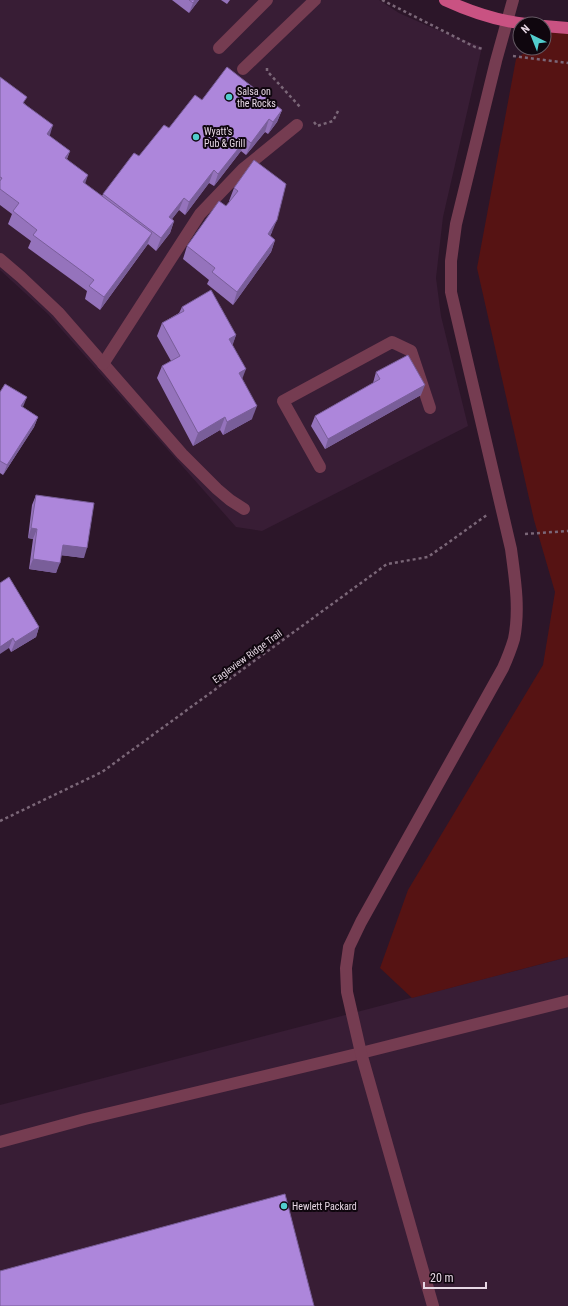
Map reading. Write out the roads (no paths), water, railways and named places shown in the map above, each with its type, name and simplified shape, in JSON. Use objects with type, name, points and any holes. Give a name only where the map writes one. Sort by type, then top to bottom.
[{"type":"main road","points":[[445,0],[463,8],[512,23]]},
{"type":"main road","points":[[552,27],[568,28]]},
{"type":"street","points":[[219,48],[267,0]]},
{"type":"street","points":[[243,69],[315,0]]},
{"type":"street","points":[[433,1306],[361,1053],[347,992],[346,968],[349,947],[361,922],[503,668],[514,639],[517,612],[516,588],[511,550],[451,292],[451,261],[456,224],[498,53],[513,0]]},
{"type":"street","points":[[103,364],[200,214],[243,169],[297,125]]},
{"type":"street","points":[[0,259],[58,312],[182,454],[217,489],[244,509]]},
{"type":"street","points":[[320,467],[283,401],[392,342],[411,351],[430,408]]},
{"type":"street","points":[[0,1142],[108,1113],[361,1053],[568,1001]]},
{"type":"place","name":"Salsa on the Rocks","points":[[229,97]]},
{"type":"place","name":"Wyatt's Pub & Grill","points":[[196,137]]},
{"type":"place","name":"Hewlett Packard","points":[[284,1206]]}]
